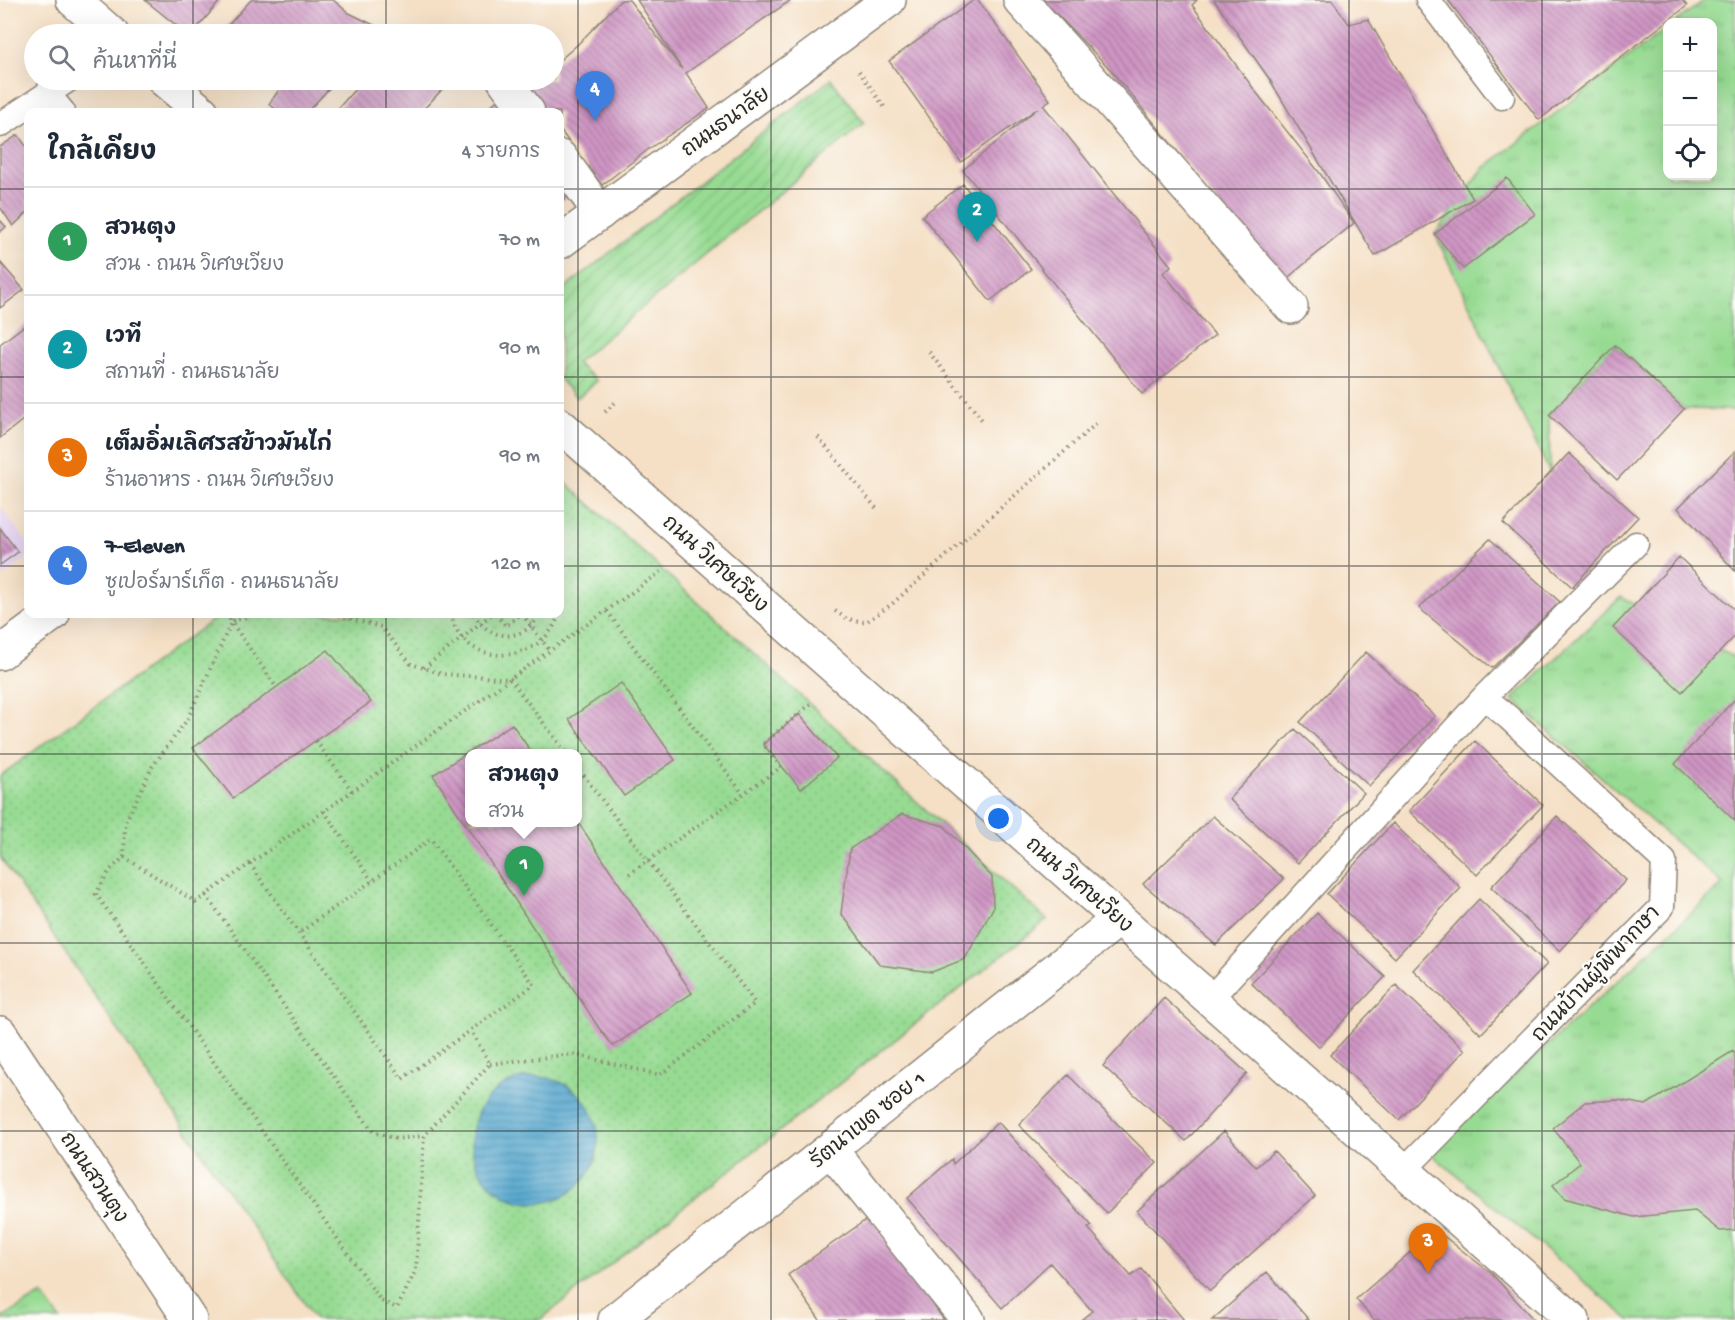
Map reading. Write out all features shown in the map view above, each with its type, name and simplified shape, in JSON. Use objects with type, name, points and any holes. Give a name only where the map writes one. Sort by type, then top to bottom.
[{"type":"street","points":[[73,0],[101,24]]},
{"type":"street","name":"ถนนธนาลัย","points":[[564,239],[890,0]]},
{"type":"street","points":[[1020,0],[1291,307]]},
{"type":"street","points":[[176,90],[197,108]]},
{"type":"street","points":[[512,90],[525,108]]},
{"type":"street","points":[[564,163],[600,213]]},
{"type":"street","name":"ถนน วิเศษเวียง","points":[[564,429],[1574,1320]]},
{"type":"street","points":[[0,653],[48,618]]},
{"type":"street","name":"รัตนาเขต ซอย 1","points":[[615,1320],[1119,919]]},
{"type":"street","name":"ถนนสวนตุง","points":[[0,1033],[190,1320]]},
{"type":"street","points":[[830,1149],[968,1320]]},
{"type":"lane","points":[[1428,0],[1502,97]]},
{"type":"lane","points":[[25,108],[52,90]]},
{"type":"lane","points":[[47,93],[60,108]]},
{"type":"lane","points":[[0,125],[24,109]]},
{"type":"lane","points":[[1210,999],[1484,697],[1636,544]]},
{"type":"lane","name":"ถนนบ้านผู้พิพากษา","points":[[1404,1170],[1662,907],[1664,861],[1484,697]]},
{"type":"path","points":[[929,352],[982,420]]},
{"type":"path","points":[[828,607],[847,619],[866,622],[892,604],[1098,422]]},
{"type":"path","points":[[818,437],[876,508]]},
{"type":"path","points":[[124,856],[196,902],[697,546]]},
{"type":"path","points":[[607,610],[743,794]]},
{"type":"path","points":[[229,618],[276,687]]},
{"type":"path","points":[[243,618],[232,621],[187,720],[152,767],[125,823],[124,856],[109,871],[96,894],[381,1301],[397,1308],[416,1270],[424,1136],[490,1064],[573,1054],[660,1075],[755,1003],[582,773]]},
{"type":"path","points":[[348,618],[381,627],[411,664],[442,674],[510,679],[564,749]]},
{"type":"path","points":[[453,618],[462,636],[470,644],[495,655],[512,655],[528,650],[543,641],[554,627],[557,618]]},
{"type":"path","points":[[477,618],[489,631],[511,636],[522,633],[536,618]]},
{"type":"path","points":[[424,668],[487,618]]},
{"type":"path","points":[[499,618],[506,626],[517,618]]},
{"type":"path","points":[[525,618],[550,651]]},
{"type":"path","points":[[629,874],[781,767],[763,744],[844,676]]},
{"type":"path","points":[[316,741],[352,790]]},
{"type":"path","points":[[324,811],[372,880]]},
{"type":"path","points":[[250,864],[402,1079],[534,985],[431,839],[299,933]]},
{"type":"path","points":[[206,895],[373,1132],[396,1139],[424,1136]]},
{"type":"path","points":[[471,1030],[490,1064]]},
{"type":"shaded area","points":[[0,507],[24,538],[24,560],[0,579]]},
{"type":"green space","points":[[1705,0],[1735,0],[1735,410],[1684,409],[1615,345],[1549,415],[1550,473],[1435,234],[1483,169],[1663,31],[1663,180],[1717,180],[1717,18],[1680,18]]},
{"type":"green space","points":[[831,79],[864,123],[576,363],[597,381],[577,398],[564,384],[564,289]]},
{"type":"green space","points":[[564,481],[1047,920],[540,1320],[316,1320],[0,857],[0,776],[216,618],[564,618]]},
{"type":"green space","points":[[1621,597],[1735,658],[1735,1320],[1630,1320],[1430,1153],[1723,884],[1512,699]]},
{"type":"green space","points":[[42,1294],[61,1320],[0,1320],[0,1319]]},
{"type":"water","points":[[535,1077],[559,1082],[580,1095],[593,1116],[598,1140],[593,1164],[580,1185],[559,1198],[535,1203],[511,1198],[490,1185],[477,1164],[472,1140],[477,1116],[490,1095],[511,1082]]},
{"type":"building","points":[[145,0],[221,0],[201,24],[175,24]]},
{"type":"building","points":[[251,0],[333,0],[349,13],[372,24],[229,24]]},
{"type":"building","points":[[621,0],[629,0],[682,69],[637,0],[791,0],[686,73],[709,108],[650,148],[602,185],[564,135],[564,108],[543,108],[529,90],[564,90],[564,56]]},
{"type":"building","points":[[974,0],[978,0],[1050,100],[1043,105],[1171,266],[1163,273],[1215,335],[1142,394],[963,170],[1038,108],[961,162],[889,61]]},
{"type":"building","points":[[1043,0],[1197,0],[1192,5],[1319,172],[1354,223],[1285,280],[1241,233],[1110,69]]},
{"type":"building","points":[[1214,0],[1332,0],[1349,24],[1368,19],[1473,199],[1375,256],[1270,80]]},
{"type":"building","points":[[1448,0],[1682,0],[1687,6],[1671,18],[1663,18],[1663,24],[1539,120]]},
{"type":"building","points":[[279,90],[328,90],[311,108],[274,108],[269,104]]},
{"type":"building","points":[[354,90],[442,90],[425,108],[338,108]]},
{"type":"building","points":[[501,97],[509,108],[488,108]]},
{"type":"building","points":[[18,135],[24,143],[24,216],[13,226],[0,207],[0,147]]},
{"type":"building","points":[[1507,178],[1535,214],[1463,269],[1435,234]]},
{"type":"building","points":[[564,183],[571,193],[564,199]]},
{"type":"building","points":[[963,184],[1031,269],[990,301],[922,216]]},
{"type":"building","points":[[0,220],[6,227],[0,232]]},
{"type":"building","points":[[0,262],[24,290],[0,308]]},
{"type":"building","points":[[24,326],[24,419],[0,438],[0,344]]},
{"type":"building","points":[[1615,345],[1684,409],[1617,480],[1549,415]]},
{"type":"building","points":[[1735,451],[1735,571],[1678,508]]},
{"type":"building","points":[[1569,453],[1638,517],[1572,587],[1503,523]]},
{"type":"building","points":[[0,528],[18,552],[0,565]]},
{"type":"building","points":[[1490,539],[1560,602],[1492,668],[1419,608]]},
{"type":"building","points":[[1679,557],[1735,610],[1735,636],[1682,692],[1613,628]]},
{"type":"building","points":[[328,650],[371,702],[233,798],[193,748]]},
{"type":"building","points":[[1366,652],[1435,716],[1369,786],[1300,722]]},
{"type":"building","points":[[621,683],[675,760],[624,796],[569,719]]},
{"type":"building","points":[[1735,699],[1735,821],[1675,764]]},
{"type":"building","points":[[799,714],[837,758],[801,789],[763,744]]},
{"type":"building","points":[[512,724],[529,749],[473,749]]},
{"type":"building","points":[[1295,729],[1364,793],[1298,863],[1229,799]]},
{"type":"building","points":[[1475,741],[1543,805],[1477,875],[1409,811]]},
{"type":"building","points":[[465,754],[465,824],[433,775]]},
{"type":"building","points":[[902,814],[944,826],[992,877],[993,908],[965,959],[932,972],[880,965],[841,913],[850,849]]},
{"type":"building","points":[[1213,816],[1284,879],[1216,945],[1143,884]]},
{"type":"building","points":[[1557,816],[1626,880],[1560,951],[1491,887]]},
{"type":"building","points":[[1393,823],[1461,888],[1395,958],[1327,894]]},
{"type":"building","points":[[467,827],[581,827],[692,993],[613,1046]]},
{"type":"building","points":[[1479,899],[1547,964],[1481,1034],[1413,970]]},
{"type":"building","points":[[1317,913],[1385,977],[1319,1047],[1251,983]]},
{"type":"building","points":[[1396,985],[1465,1050],[1399,1120],[1330,1055]]},
{"type":"building","points":[[1164,998],[1247,1073],[1186,1141],[1103,1066]]},
{"type":"building","points":[[1733,1051],[1735,1054],[1735,1230],[1720,1231],[1695,1211],[1634,1217],[1564,1198],[1553,1185],[1580,1163],[1553,1128],[1585,1102],[1618,1100],[1646,1105]]},
{"type":"building","points":[[1068,1075],[1157,1163],[1107,1213],[1019,1125]]},
{"type":"building","points":[[998,1122],[1092,1226],[1088,1228],[1131,1276],[1141,1269],[1184,1320],[1081,1320],[1092,1311],[1050,1263],[1002,1308],[907,1198],[952,1159],[953,1164]]},
{"type":"building","points":[[1224,1131],[1256,1167],[1274,1151],[1315,1196],[1210,1291],[1137,1211]]},
{"type":"building","points":[[870,1217],[944,1320],[820,1320],[788,1275]]},
{"type":"building","points":[[1436,1230],[1492,1274],[1534,1320],[1374,1320],[1356,1299]]},
{"type":"building","points":[[1267,1272],[1309,1320],[1212,1320]]},
{"type":"place","name":"7-Eleven","points":[[595,121]]},
{"type":"place","name":"เวที","points":[[977,242]]},
{"type":"place","name":"สวนตุง","points":[[524,896]]},
{"type":"place","name":"เต็มอิ่มเลิศรสข้าวมันไก่","points":[[1428,1273]]}]
